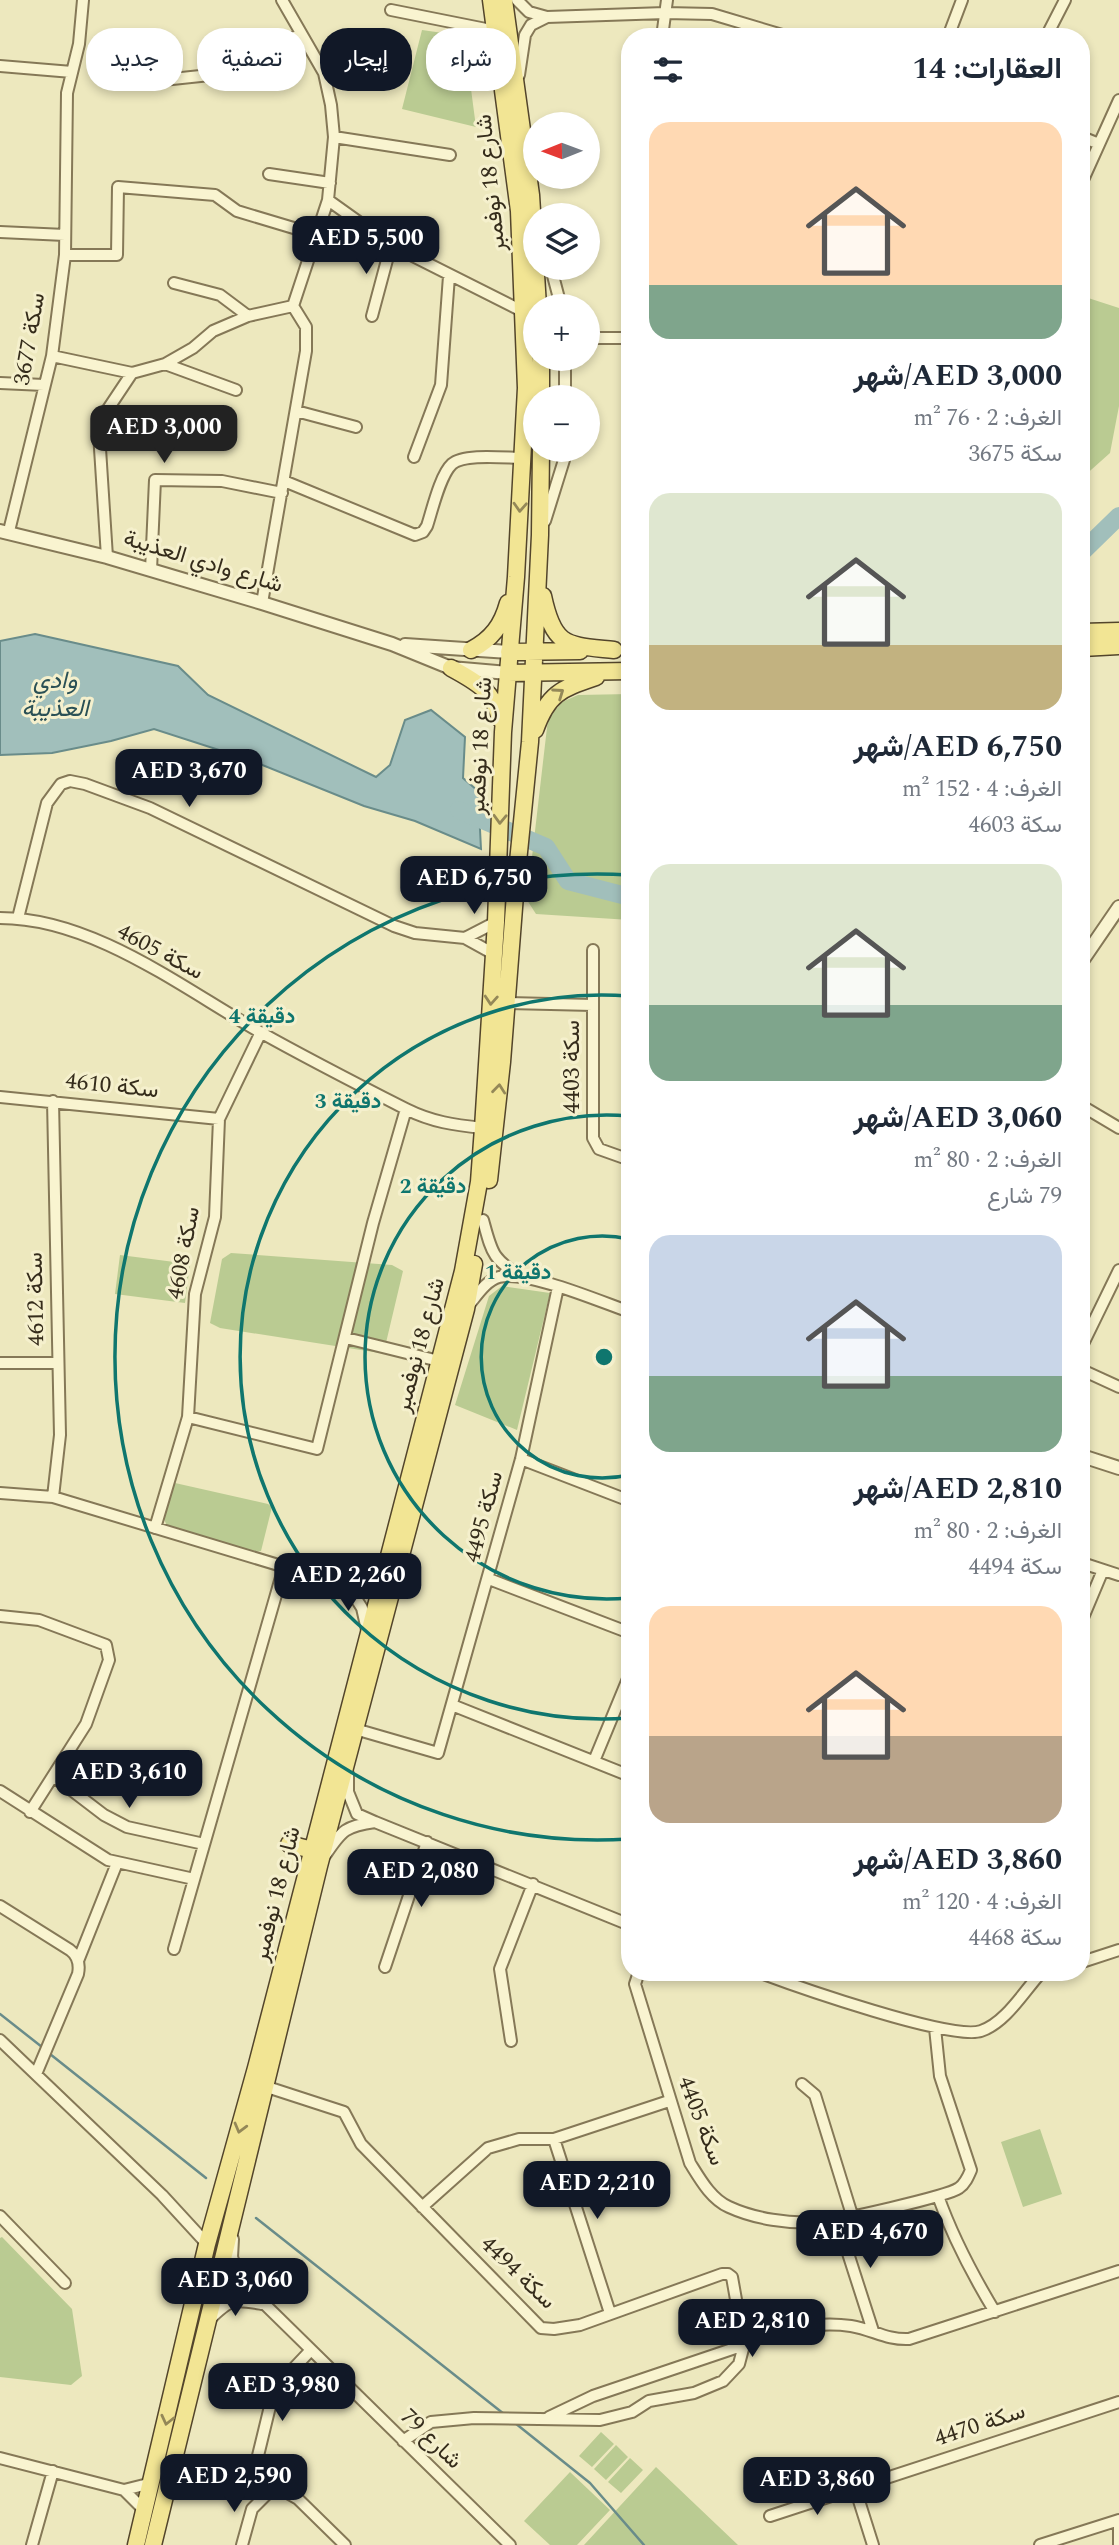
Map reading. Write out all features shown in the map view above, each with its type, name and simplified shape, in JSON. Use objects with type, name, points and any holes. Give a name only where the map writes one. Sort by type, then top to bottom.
[{"type":"main road","name":"شارع 18 نوفمبر","points":[[491,0],[496,28]]},
{"type":"main road","name":"شارع 18 نوفمبر","points":[[504,0],[531,195],[531,294]]},
{"type":"main road","name":"شارع 18 نوفمبر","points":[[504,91],[529,294]]},
{"type":"main road","name":"شارع 18 نوفمبر","points":[[136,2545],[208,2244],[256,2068],[471,1230],[479,1182],[483,1128],[496,922],[503,732],[523,458]]},
{"type":"main road","name":"شارع 18 نوفمبر","points":[[153,2545],[319,1866],[466,1309],[483,1220],[494,1143],[530,742],[541,462]]},
{"type":"main road","points":[[538,576],[547,613],[557,635],[578,646],[621,650]]},
{"type":"main road","points":[[471,650],[482,644],[498,628],[516,577]]},
{"type":"main road","points":[[1090,644],[1119,631]]},
{"type":"main road","points":[[1090,635],[1119,648]]},
{"type":"main road","name":"شارع وادي العذيبة","points":[[509,652],[621,650]]},
{"type":"main road","points":[[451,668],[476,681],[494,699],[503,732]]},
{"type":"main road","points":[[530,742],[540,715],[551,697],[559,690],[621,671]]},
{"type":"main road","name":"شارع وادي العذيبة","points":[[508,673],[621,671]]},
{"type":"main road","points":[[289,1844],[312,1850]]},
{"type":"street","name":"سكة 3677","points":[[4,531],[52,356],[65,255],[67,93],[79,44],[83,0]]},
{"type":"street","points":[[282,0],[297,28]]},
{"type":"street","points":[[517,0],[529,12],[547,17],[712,14],[758,28]]},
{"type":"street","points":[[663,28],[667,0]]},
{"type":"street","points":[[951,28],[962,0]]},
{"type":"street","points":[[1051,28],[1065,0]]},
{"type":"street","points":[[391,10],[481,28]]},
{"type":"street","points":[[517,89],[525,35],[531,24],[547,17]]},
{"type":"street","points":[[293,306],[328,200],[334,137],[324,73],[306,44]]},
{"type":"street","points":[[0,66],[72,72]]},
{"type":"street","points":[[1090,164],[1119,100]]},
{"type":"street","points":[[334,137],[450,155]]},
{"type":"street","points":[[1090,140],[1099,144]]},
{"type":"street","points":[[269,174],[330,183]]},
{"type":"street","points":[[65,255],[117,254],[118,187],[215,195],[237,211],[317,235]]},
{"type":"street","points":[[531,195],[533,203]]},
{"type":"street","points":[[328,200],[391,245],[449,276],[523,306]]},
{"type":"street","points":[[0,232],[65,235]]},
{"type":"street","points":[[372,316],[391,245]]},
{"type":"street","points":[[414,457],[441,385],[449,276]]},
{"type":"street","points":[[174,282],[220,295],[248,316]]},
{"type":"street","points":[[52,356],[132,373],[165,364],[193,348],[213,331],[248,316],[293,306]]},
{"type":"street","points":[[262,603],[306,351],[306,327],[293,306]]},
{"type":"street","points":[[600,338],[621,338]]},
{"type":"street","points":[[165,364],[236,390]]},
{"type":"street","points":[[107,557],[99,433],[106,412],[132,373]]},
{"type":"street","points":[[0,383],[44,386]]},
{"type":"street","points":[[296,411],[356,427]]},
{"type":"street","points":[[284,481],[415,535],[427,526],[451,465],[471,458],[523,458]]},
{"type":"street","points":[[540,535],[562,462]]},
{"type":"street","points":[[151,570],[155,480],[222,481],[282,493]]},
{"type":"street","name":"شارع وادي العذيبة","points":[[4,531],[107,557],[262,603],[392,644],[451,668],[508,673]]},
{"type":"street","name":"شارع وادي العذيبة","points":[[392,644],[509,652]]},
{"type":"street","points":[[18,918],[47,803],[61,783],[70,781],[150,808],[394,926],[415,933],[465,938],[494,954]]},
{"type":"street","points":[[1090,949],[1119,907]]},
{"type":"street","name":"سكة 4605","points":[[0,918],[54,924],[122,952],[261,1032],[406,1110],[447,1125],[483,1128]]},
{"type":"street","points":[[465,938],[496,922]]},
{"type":"street","name":"سكة 4403","points":[[593,950],[593,1138],[599,1149],[621,1157]]},
{"type":"street","points":[[506,1003],[593,1005]]},
{"type":"street","name":"سكة 4608","points":[[155,1528],[188,1417],[195,1294],[215,1217],[219,1119],[261,1032]]},
{"type":"street","name":"سكة 4610","points":[[0,1097],[219,1119]]},
{"type":"street","name":"سكة 4612","points":[[53,1101],[60,1435],[53,1497]]},
{"type":"street","points":[[188,1417],[317,1449],[373,1223],[406,1110]]},
{"type":"street","points":[[1090,1112],[1119,1128]]},
{"type":"street","points":[[483,1220],[492,1254],[505,1267],[525,1278]]},
{"type":"street","points":[[1090,1330],[1119,1270]]},
{"type":"street","points":[[466,1309],[485,1286],[499,1277],[525,1278],[621,1309]]},
{"type":"street","name":"سكة 4495","points":[[355,1729],[438,1753],[521,1459],[558,1287]]},
{"type":"street","points":[[346,1338],[439,1361]]},
{"type":"street","points":[[0,1363],[58,1363]]},
{"type":"street","points":[[1090,1374],[1119,1387]]},
{"type":"street","points":[[521,1459],[621,1494]]},
{"type":"street","points":[[1090,1459],[1119,1468]]},
{"type":"street","points":[[0,1493],[53,1497],[348,1586],[362,1608],[367,1633]]},
{"type":"street","points":[[348,1586],[371,1574],[388,1555]]},
{"type":"street","points":[[174,1949],[284,1566]]},
{"type":"street","points":[[1090,1566],[1119,1575]]},
{"type":"street","points":[[1090,1601],[1103,1570]]},
{"type":"street","points":[[489,1579],[621,1630]]},
{"type":"street","points":[[0,1616],[52,1624],[106,1645],[108,1652],[109,1660],[86,1724],[30,1812]]},
{"type":"street","points":[[594,1761],[621,1696]]},
{"type":"street","points":[[452,1705],[621,1772]]},
{"type":"street","points":[[348,1755],[348,1792],[357,1814],[621,1921]]},
{"type":"street","points":[[53,1776],[104,1815],[127,1827],[204,1844]]},
{"type":"street","points":[[0,1791],[100,1856],[117,1863],[194,1880]]},
{"type":"street","points":[[319,1866],[336,1839],[351,1825],[375,1822]]},
{"type":"street","points":[[386,1967],[427,1842]]},
{"type":"street","points":[[36,2074],[78,1974],[78,1961],[117,1863]]},
{"type":"street","points":[[511,2041],[500,1969],[533,1884]]},
{"type":"street","points":[[0,1906],[70,1950],[78,1961]]},
{"type":"street","points":[[1090,1959],[1119,1950]]},
{"type":"street","name":"سكة 4405","points":[[636,1981],[669,2101],[690,2163],[706,2188],[726,2206],[754,2216],[790,2222],[836,2219],[938,2196],[959,2188],[971,2170],[940,2076],[935,2028]]},
{"type":"street","points":[[791,1981],[935,2028],[971,2034],[997,2022],[1035,1981]]},
{"type":"street","points":[[0,2040],[208,2244]]},
{"type":"street","points":[[802,2084],[815,2095],[852,2215]]},
{"type":"street","name":"سكة 4494","points":[[264,2086],[344,2112],[361,2144],[541,2328],[580,2325],[728,2274],[732,2277],[744,2345]]},
{"type":"street","points":[[422,2207],[488,2148],[519,2139],[554,2138],[669,2101]]},
{"type":"street","points":[[554,2138],[610,2313]]},
{"type":"street","points":[[938,2196],[950,2231],[995,2312]]},
{"type":"street","name":"79 شارع","points":[[234,2208],[232,2257],[240,2280],[510,2545]]},
{"type":"street","points":[[0,2216],[65,2283]]},
{"type":"street","points":[[836,2219],[873,2331]]},
{"type":"street","points":[[545,2419],[593,2396],[744,2345],[763,2335],[818,2326],[849,2326],[873,2331],[892,2340],[909,2339],[1119,2271]]},
{"type":"street","points":[[206,2324],[222,2307],[238,2300],[262,2304]]},
{"type":"street","points":[[403,2441],[431,2422],[474,2418],[600,2420],[632,2412],[649,2401],[694,2393],[723,2381],[739,2364],[744,2345]]},
{"type":"street","points":[[260,2499],[255,2483],[255,2468],[273,2394],[277,2386],[310,2351]]},
{"type":"street","name":"سكة 4470","points":[[770,2516],[1119,2402]]},
{"type":"street","points":[[0,2458],[124,2490],[152,2483]]},
{"type":"street","points":[[32,2545],[52,2471]]},
{"type":"street","points":[[855,2488],[873,2545]]},
{"type":"street","points":[[124,2490],[145,2511]]},
{"type":"street","points":[[242,2545],[252,2509],[270,2491],[284,2491],[298,2499],[345,2545]]},
{"type":"street","points":[[1040,2545],[1119,2520],[1119,2545]]},
{"type":"green space","points":[[422,30],[426,31],[426,91],[471,91],[476,127],[402,109],[407,91],[412,91],[412,70]]},
{"type":"green space","points":[[1090,299],[1119,308],[1119,406],[1110,453],[1090,471]]},
{"type":"green space","points":[[621,694],[621,919],[536,914],[527,900],[548,719],[562,702],[578,695]]},
{"type":"green space","points":[[231,1253],[392,1265],[403,1271],[385,1347],[380,1353],[220,1328],[210,1323],[222,1259]]},
{"type":"green space","points":[[120,1255],[190,1264],[185,1303],[115,1294]]},
{"type":"green space","points":[[502,1286],[550,1293],[517,1430],[455,1405],[489,1296]]},
{"type":"green space","points":[[175,1483],[272,1507],[261,1551],[255,1552],[167,1526],[164,1519]]},
{"type":"green space","points":[[1040,2129],[1062,2194],[1023,2207],[1001,2142]]},
{"type":"green space","points":[[2,2237],[72,2309],[82,2376],[71,2385],[0,2377]]},
{"type":"green space","points":[[601,2432],[614,2444],[592,2467],[579,2456]]},
{"type":"green space","points":[[616,2445],[628,2457],[606,2480],[594,2469]]},
{"type":"green space","points":[[630,2458],[643,2470],[621,2493],[608,2482]]},
{"type":"green space","points":[[656,2467],[738,2545],[584,2545]]},
{"type":"green space","points":[[570,2472],[610,2510],[577,2545],[550,2545],[524,2521]]},
{"type":"water","name":"وادي العذيبة","points":[[35,634],[178,666],[208,695],[376,777],[390,765],[405,720],[431,710],[465,737],[463,778],[478,791],[481,849],[415,821],[364,806],[250,760],[154,729],[52,753],[0,755],[0,641]]},
{"type":"waterway","name":"وادي العذيبة","points":[[1090,544],[1119,516]]},
{"type":"waterway","name":"وادي العذيبة","points":[[459,810],[546,847],[568,881],[621,895]]},
{"type":"waterway","points":[[0,2014],[42,2047]]},
{"type":"waterway","points":[[50,2054],[206,2178]]},
{"type":"waterway","points":[[256,2218],[504,2414]]},
{"type":"waterway","points":[[515,2423],[590,2483],[644,2545]]}]
